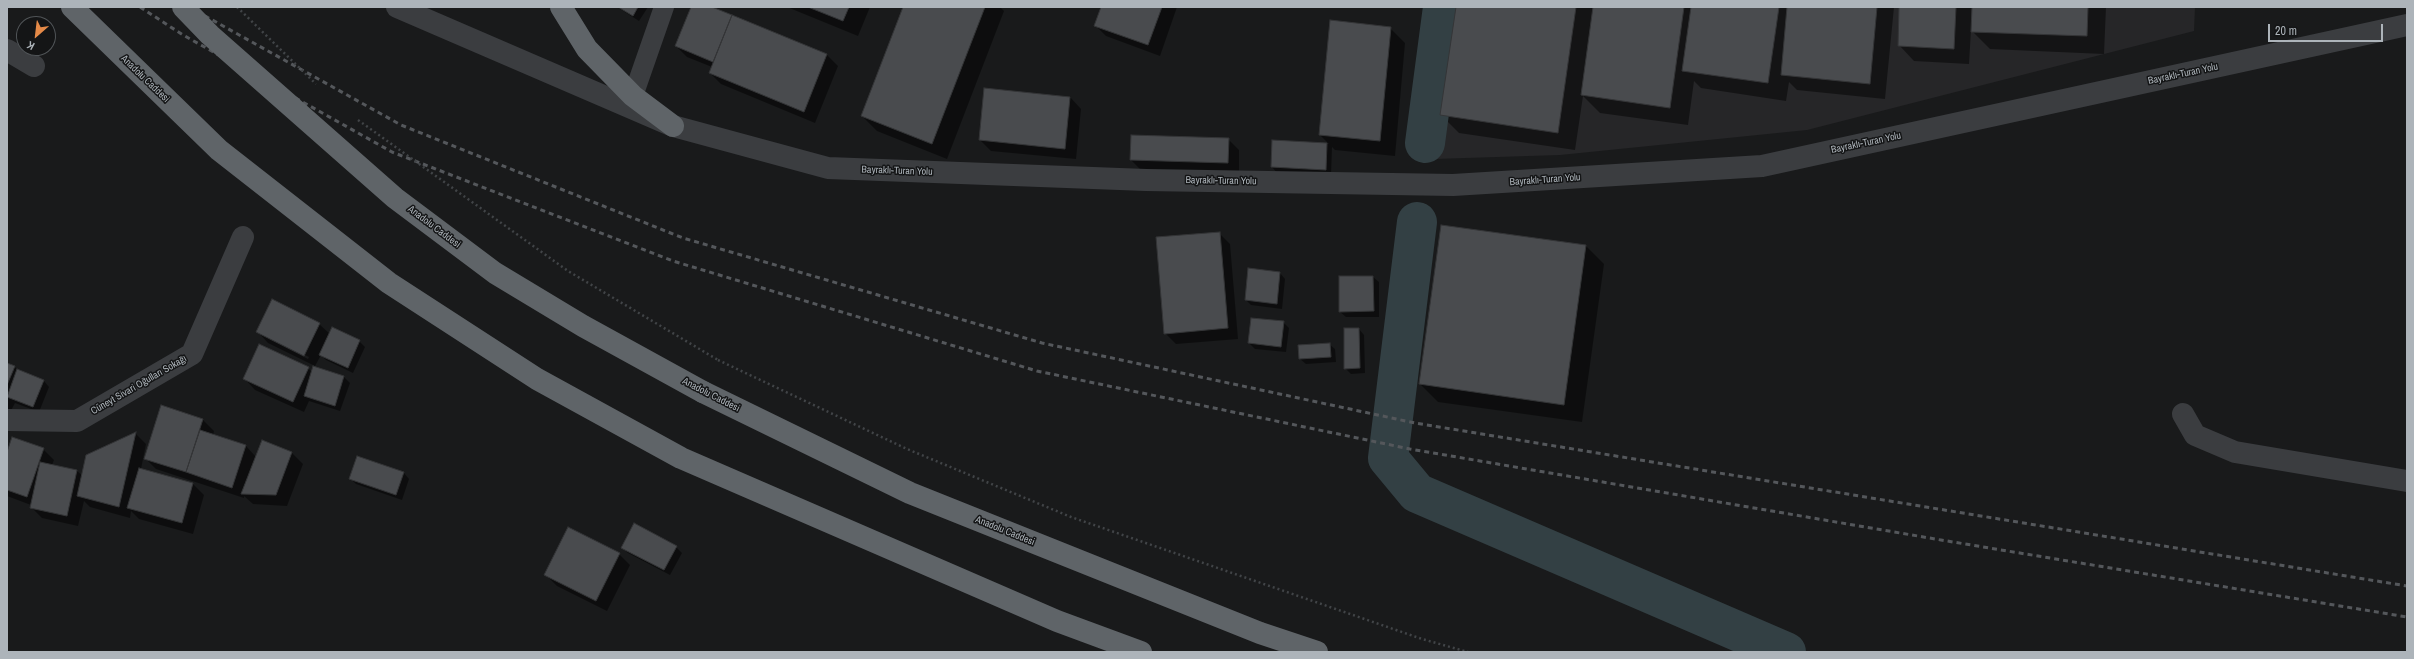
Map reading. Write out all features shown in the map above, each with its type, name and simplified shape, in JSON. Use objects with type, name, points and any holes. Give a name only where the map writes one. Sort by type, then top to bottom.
[{"type":"highway","name":"Anadolu Caddesi","points":[[72,7],[219,150],[389,283],[537,379],[681,458],[1057,621],[1141,652]]},
{"type":"highway","name":"Anadolu Caddesi","points":[[183,7],[210,35],[394,198],[495,273],[583,326],[703,392],[910,493],[1260,633],[1317,652]]},
{"type":"highway","points":[[561,7],[587,49],[633,96],[673,126]]},
{"type":"street","name":"Bayraklı-Turan Yolu","points":[[397,7],[673,126],[828,168],[1146,180],[1453,185],[1762,166],[2407,25]]},
{"type":"street","points":[[7,50],[34,66]]},
{"type":"street","name":"Cüneyt Sivari Oğulları Sokağı","points":[[7,420],[77,421],[192,354],[243,237]]},
{"type":"street","points":[[2183,414],[2194,435],[2235,452],[2407,481]]},
{"type":"lane","points":[[633,96],[664,7]]},
{"type":"path","points":[[237,7],[322,88]]},
{"type":"path","points":[[357,120],[568,272],[718,360],[907,449],[1071,517],[1422,639],[1468,652]]},
{"type":"shaded area","points":[[1455,7],[2195,7],[2194,31],[1807,130],[1560,155],[1434,159]]},
{"type":"building","points":[[618,7],[638,7],[633,16]]},
{"type":"building","points":[[691,7],[712,7],[732,15],[713,62],[675,46]]},
{"type":"building","points":[[808,7],[849,7],[843,21]]},
{"type":"building","points":[[903,7],[985,7],[932,144],[861,116]]},
{"type":"building","points":[[1101,7],[1162,7],[1148,45],[1094,26]]},
{"type":"building","points":[[1456,7],[1576,7],[1558,133],[1440,115]]},
{"type":"building","points":[[1593,7],[1684,7],[1670,108],[1581,95]]},
{"type":"building","points":[[1691,7],[1779,7],[1768,83],[1682,71]]},
{"type":"building","points":[[1787,7],[1877,7],[1870,84],[1781,75]]},
{"type":"building","points":[[1899,7],[1956,7],[1954,49],[1898,46]]},
{"type":"building","points":[[1972,7],[2088,7],[2087,36],[1971,32]]},
{"type":"building","points":[[732,15],[827,54],[804,112],[709,73]]},
{"type":"building","points":[[1330,20],[1391,27],[1380,141],[1319,135]]},
{"type":"building","points":[[984,88],[1070,97],[1065,149],[979,140]]},
{"type":"building","points":[[1131,135],[1229,138],[1228,163],[1130,160]]},
{"type":"building","points":[[1272,140],[1327,143],[1326,170],[1271,167]]},
{"type":"building","points":[[1441,225],[1586,245],[1564,405],[1419,384]]},
{"type":"building","points":[[1220,232],[1228,328],[1164,334],[1156,237]]},
{"type":"building","points":[[1248,268],[1280,272],[1277,304],[1245,300]]},
{"type":"building","points":[[1339,276],[1373,276],[1374,311],[1339,312]]},
{"type":"building","points":[[272,299],[320,323],[304,356],[256,332]]},
{"type":"building","points":[[1251,318],[1284,321],[1281,347],[1248,343]]},
{"type":"building","points":[[332,327],[360,340],[348,368],[319,355]]},
{"type":"building","points":[[1344,328],[1359,328],[1360,368],[1344,369]]},
{"type":"building","points":[[1330,343],[1331,357],[1299,359],[1298,345]]},
{"type":"building","points":[[259,344],[309,367],[293,402],[243,379]]},
{"type":"building","points":[[7,363],[15,366],[7,385]]},
{"type":"building","points":[[313,366],[344,376],[335,406],[304,396]]},
{"type":"building","points":[[17,369],[44,380],[33,407],[7,397]]},
{"type":"building","points":[[161,405],[203,419],[186,472],[144,459]]},
{"type":"building","points":[[200,430],[246,445],[232,488],[186,472]]},
{"type":"building","points":[[136,432],[119,507],[77,496],[86,455]]},
{"type":"building","points":[[12,437],[44,448],[27,497],[7,490],[7,452]]},
{"type":"building","points":[[262,440],[292,452],[276,495],[241,494]]},
{"type":"building","points":[[357,456],[404,472],[396,495],[349,479]]},
{"type":"building","points":[[40,462],[77,470],[67,516],[30,508]]},
{"type":"building","points":[[139,468],[193,483],[182,523],[127,508]]},
{"type":"building","points":[[634,523],[677,546],[664,570],[621,548]]},
{"type":"building","points":[[568,527],[620,553],[596,601],[544,575]]},
{"type":"waterway","points":[[1425,143],[1443,7]]},
{"type":"waterway","points":[[1417,222],[1388,458],[1417,493],[1786,652]]},
{"type":"railway","points":[[140,7],[183,35],[392,152],[673,261],[1037,371],[1410,449],[1941,540],[2407,617]]},
{"type":"railway","points":[[189,7],[401,125],[683,238],[1042,343],[1415,423],[2407,586]]}]
